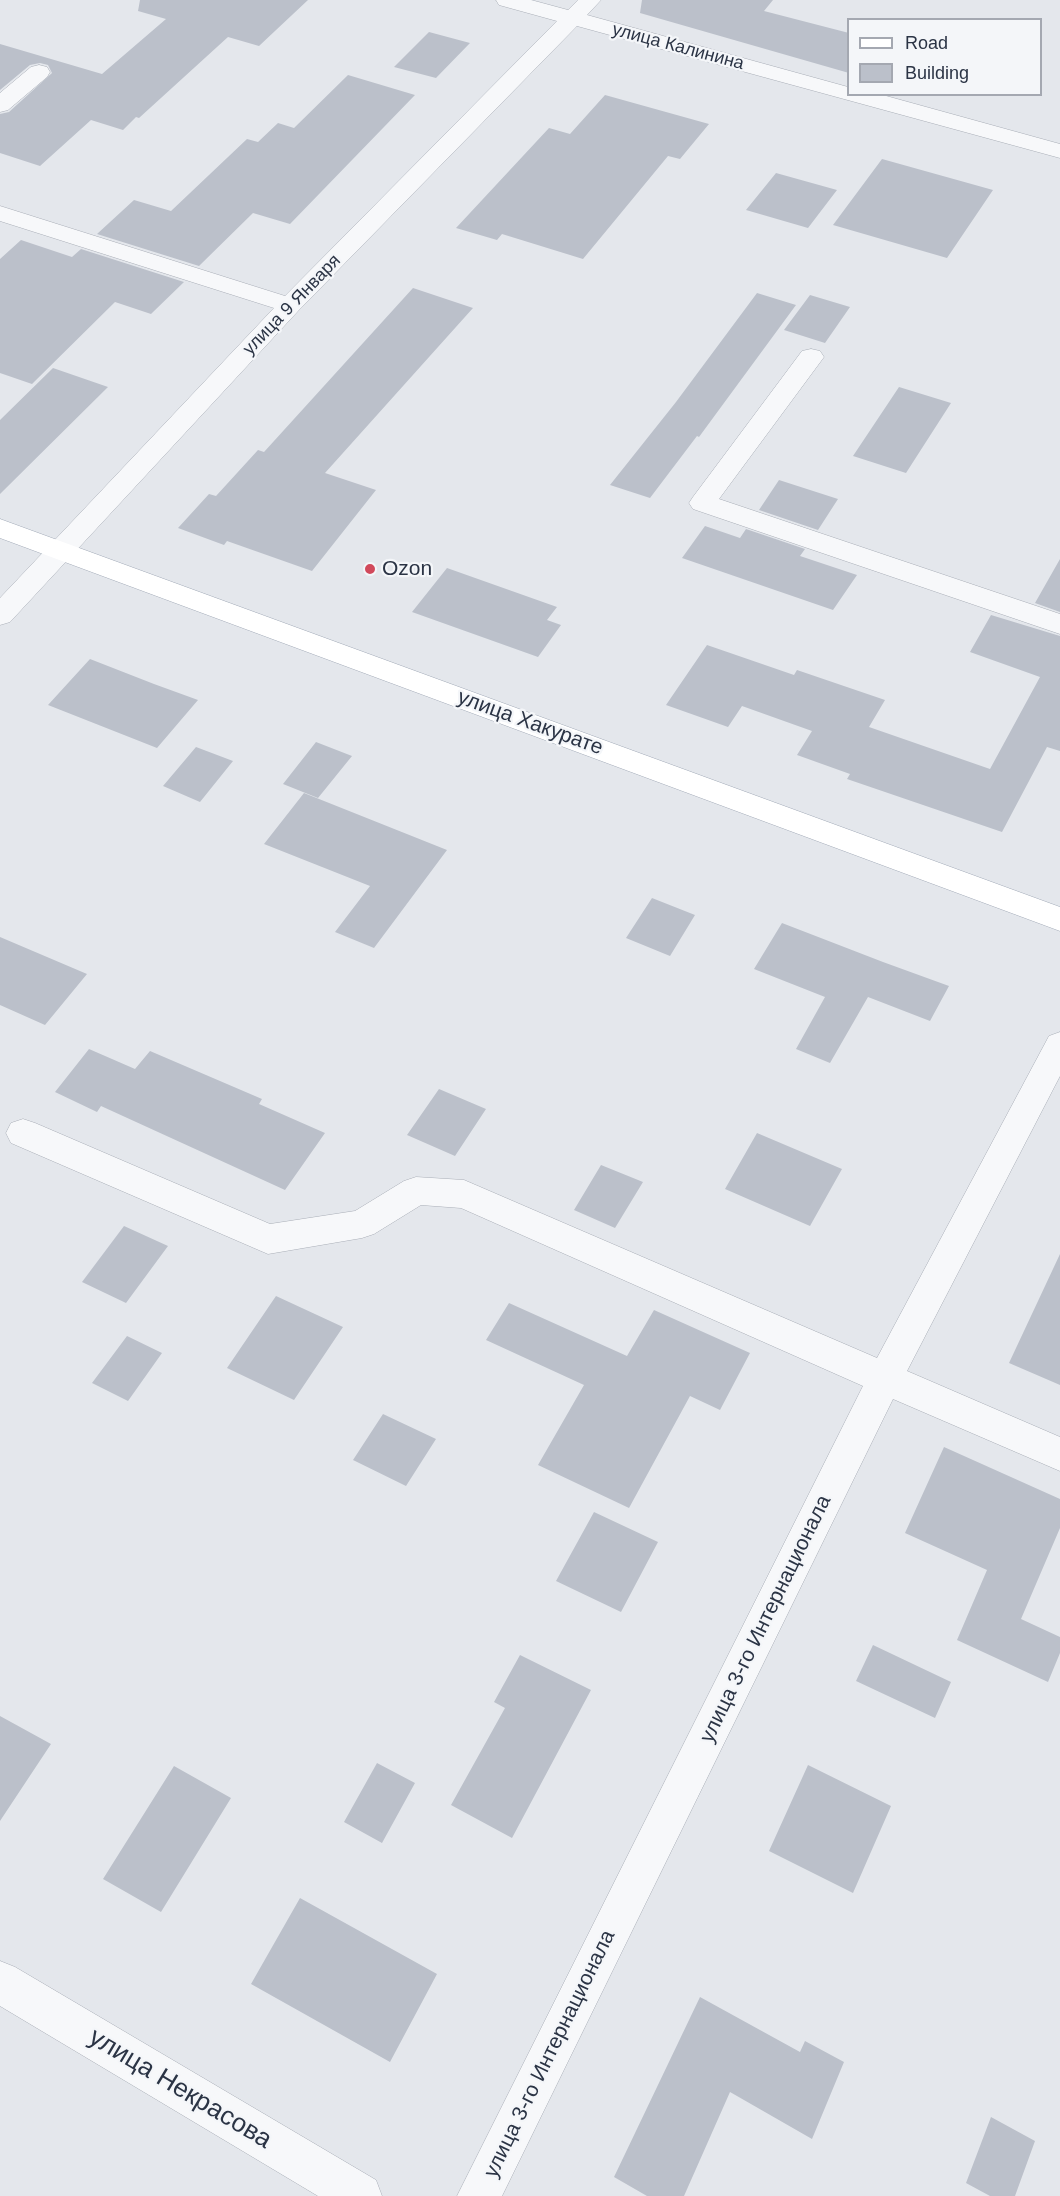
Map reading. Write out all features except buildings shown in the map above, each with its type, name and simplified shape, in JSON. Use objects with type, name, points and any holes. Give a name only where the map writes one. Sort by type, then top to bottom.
[{"type":"main road","name":"улица Хакурате","points":[[0,528],[1060,919]]},
{"type":"street","name":"улица Калинина","points":[[507,0],[847,93]]},
{"type":"street","name":"улица 9 Января","points":[[0,615],[290,305],[590,0]]},
{"type":"street","points":[[0,105],[39,72]]},
{"type":"street","name":"улица Калинина","points":[[857,96],[1060,151]]},
{"type":"street","points":[[0,213],[290,305]]},
{"type":"street","points":[[811,357],[702,503],[1060,624]]},
{"type":"street","name":"улица 3-го Интернационала","points":[[480,2196],[885,1379],[1060,1045]]},
{"type":"street","points":[[23,1133],[268,1239],[362,1224],[416,1191],[464,1194],[1060,1455]]},
{"type":"street","name":"улица Некрасова","points":[[0,1982],[360,2196]]},
{"type":"place","name":"Ozon","points":[[370,569]]}]
